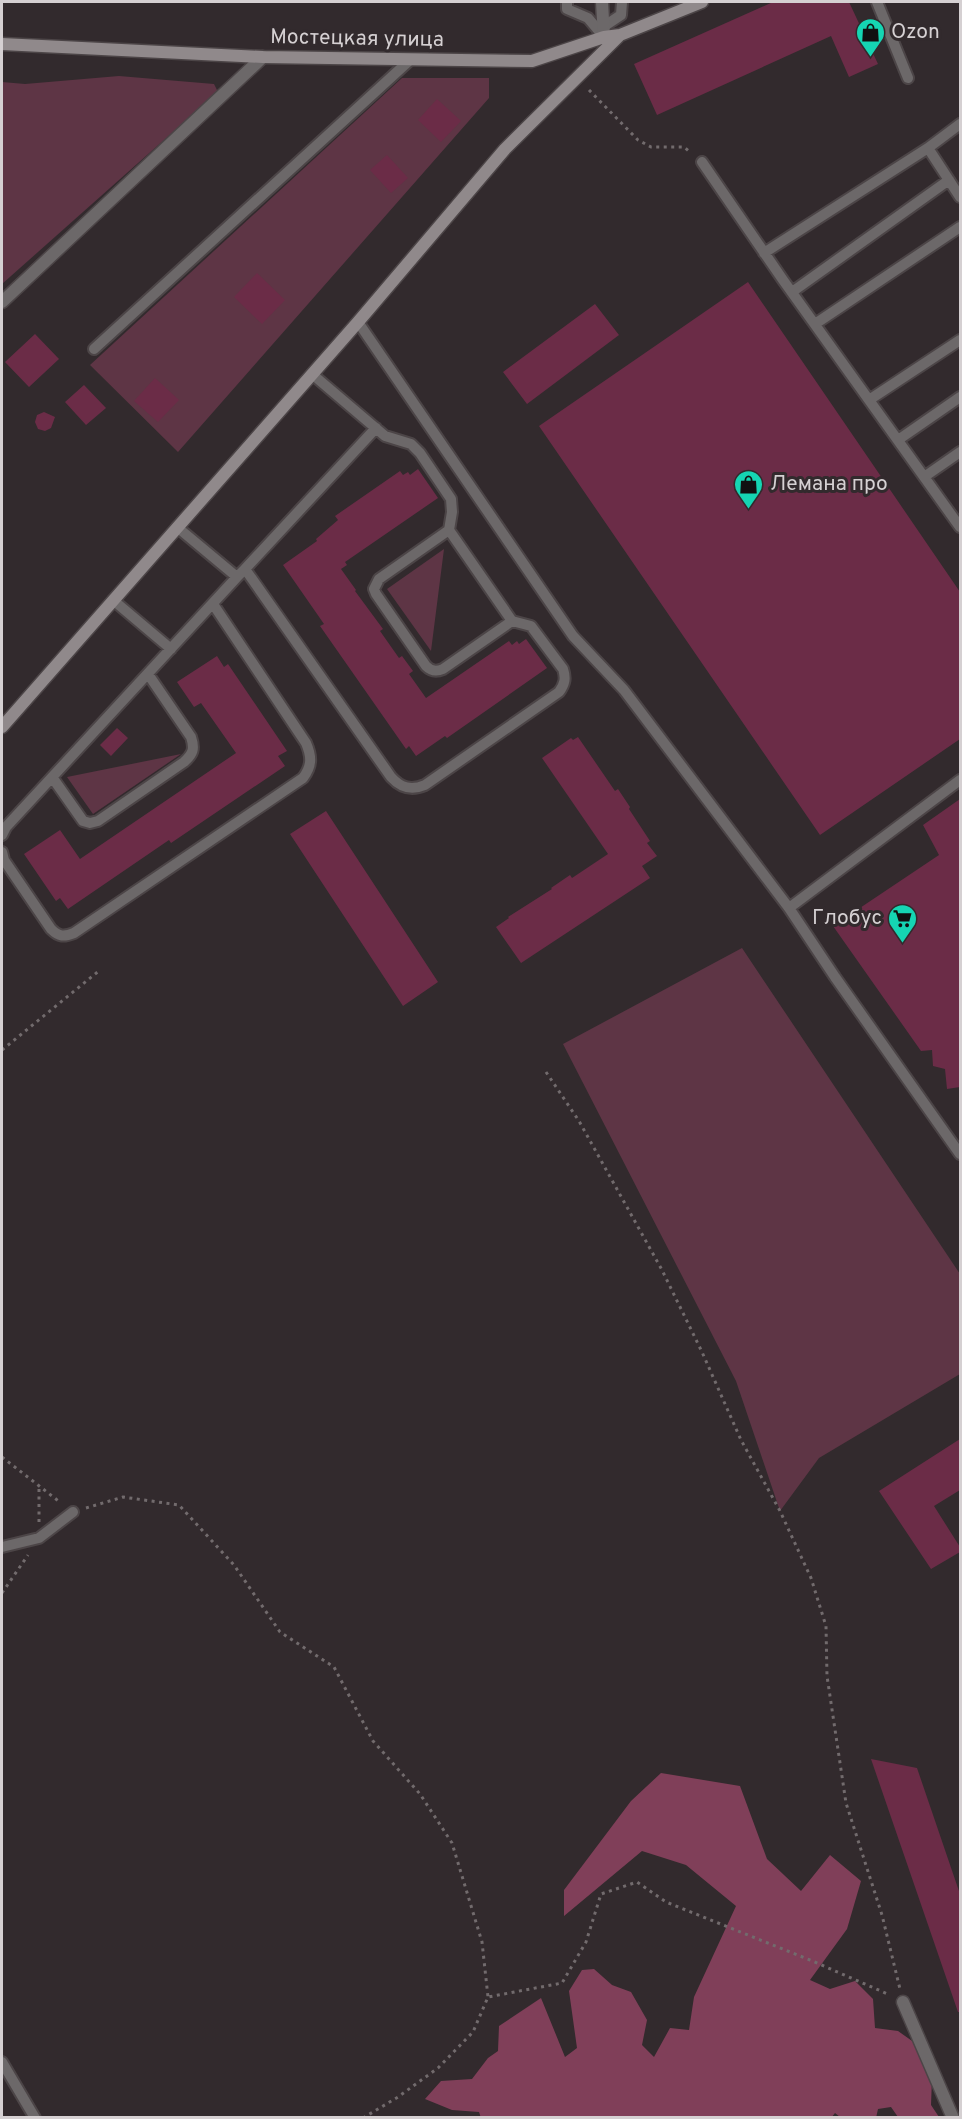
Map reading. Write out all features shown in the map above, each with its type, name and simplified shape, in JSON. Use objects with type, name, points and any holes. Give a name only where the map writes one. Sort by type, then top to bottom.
[{"type":"street","points":[[602,2],[604,32]]},
{"type":"street","name":"Мостецкая улица","points":[[2,44],[263,57],[532,61],[604,32],[620,35],[702,2]]},
{"type":"street","points":[[2,727],[358,322],[505,149],[620,35]]},
{"type":"street","points":[[2,302],[263,57]]},
{"type":"street","points":[[903,2002],[953,2118]]},
{"type":"lane","points":[[567,2],[567,9],[588,18],[604,32],[621,15],[622,2]]},
{"type":"lane","points":[[878,2],[908,78]]},
{"type":"lane","points":[[94,349],[410,60]]},
{"type":"lane","points":[[764,252],[927,148],[960,123]]},
{"type":"lane","points":[[927,148],[960,197]]},
{"type":"lane","points":[[702,162],[960,527]]},
{"type":"lane","points":[[792,292],[949,180]]},
{"type":"lane","points":[[815,324],[960,227]]},
{"type":"lane","points":[[358,322],[573,636],[624,690],[789,908],[960,1154]]},
{"type":"lane","points":[[869,400],[960,340]]},
{"type":"lane","points":[[245,569],[391,777],[397,784],[407,789],[425,784],[559,692],[564,685],[565,676],[562,669],[538,633],[531,626],[512,621],[449,531],[453,505],[451,499],[420,453],[411,444],[385,436],[312,374]]},
{"type":"lane","points":[[898,440],[960,397]]},
{"type":"lane","points":[[2,835],[6,827],[376,428]]},
{"type":"lane","points":[[924,477],[960,452]]},
{"type":"lane","points":[[177,527],[237,577]]},
{"type":"lane","points":[[449,531],[375,584],[376,594],[419,657],[430,670],[437,671],[512,621]]},
{"type":"lane","points":[[113,600],[171,649]]},
{"type":"lane","points":[[2,852],[4,860],[51,929],[65,936],[74,933],[303,778],[310,769],[311,756],[306,743],[213,604]]},
{"type":"lane","points":[[52,777],[83,821],[90,823],[98,821],[193,754],[194,744],[191,737],[148,674]]},
{"type":"lane","points":[[789,908],[960,780]]},
{"type":"lane","points":[[2,1547],[39,1538],[73,1512]]},
{"type":"lane","points":[[2,2064],[35,2118]]},
{"type":"path","points":[[589,90],[638,140],[651,147],[684,147],[702,162]]},
{"type":"path","points":[[2,1050],[100,970]]},
{"type":"path","points":[[546,1072],[579,1122],[662,1270],[741,1440],[780,1511],[811,1578],[826,1626],[827,1676],[846,1803],[882,1915],[903,2002]]},
{"type":"path","points":[[2,1457],[73,1512],[123,1497],[179,1505],[234,1565],[280,1632],[334,1667],[374,1742],[420,1794],[452,1843],[482,1942],[488,1997],[473,2032],[438,2068],[398,2097],[363,2118]]},
{"type":"path","points":[[488,1997],[562,1983],[586,1942],[601,1893],[637,1882],[666,1902],[862,1982],[903,2002]]},
{"type":"shaded area","points":[[119,76],[214,84],[218,92],[2,284],[2,82],[25,84]]},
{"type":"shaded area","points":[[402,78],[489,78],[489,98],[178,452],[90,365]]},
{"type":"shaded area","points":[[444,549],[431,651],[387,589]]},
{"type":"shaded area","points":[[181,754],[93,814],[67,777]]},
{"type":"shaded area","points":[[742,948],[960,1274],[960,1374],[819,1458],[780,1511],[736,1381],[563,1044]]},
{"type":"shaded area","points":[[661,1773],[740,1786],[767,1859],[801,1891],[830,1855],[861,1881],[847,1929],[810,1980],[830,1989],[855,1981],[873,1999],[875,2028],[898,2031],[922,2048],[932,2078],[931,2105],[939,2117],[898,2117],[891,2107],[878,2109],[876,2118],[840,2117],[835,2113],[831,2118],[481,2118],[479,2112],[452,2110],[425,2099],[441,2081],[472,2079],[488,2058],[498,2051],[499,2026],[541,1998],[565,2057],[577,2048],[569,1991],[582,1970],[594,1969],[612,1985],[631,1992],[647,2020],[642,2045],[654,2057],[670,2028],[689,2030],[694,1997],[736,1906],[686,1865],[642,1851],[564,1916],[564,1890],[631,1801]]},
{"type":"building","points":[[773,2],[849,2],[878,64],[849,77],[831,36],[657,115],[634,64]]},
{"type":"building","points":[[437,99],[461,121],[441,142],[418,120]]},
{"type":"building","points":[[387,155],[408,178],[391,193],[370,170]]},
{"type":"building","points":[[257,273],[285,300],[262,324],[234,297]]},
{"type":"building","name":"Лемана про","points":[[748,282],[960,592],[960,739],[820,835],[539,426]]},
{"type":"building","points":[[595,304],[619,335],[527,404],[503,372]]},
{"type":"building","points":[[35,334],[59,359],[29,387],[5,362]]},
{"type":"building","points":[[155,378],[179,400],[158,422],[134,401]]},
{"type":"building","points":[[84,385],[106,408],[86,425],[65,402]]},
{"type":"building","points":[[44,412],[55,417],[51,428],[45,431],[38,429],[35,422],[37,415]]},
{"type":"building","points":[[418,469],[438,498],[345,562],[347,565],[341,569],[383,629],[380,631],[399,658],[402,656],[413,671],[409,674],[426,698],[509,641],[512,645],[517,641],[519,644],[526,639],[547,668],[447,738],[445,736],[416,756],[409,746],[406,749],[320,626],[324,624],[283,565],[317,541],[316,539],[338,520],[335,516],[400,471],[403,475],[408,472],[410,475]]},
{"type":"building","points":[[217,656],[224,667],[228,664],[287,751],[278,756],[285,766],[171,843],[169,840],[68,909],[60,898],[56,901],[24,854],[60,830],[80,859],[236,753],[201,703],[194,707],[177,682]]},
{"type":"building","points":[[117,728],[128,738],[111,756],[100,745]]},
{"type":"building","points":[[578,737],[615,791],[618,789],[630,807],[629,809],[650,841],[647,843],[657,856],[642,866],[650,878],[521,963],[496,927],[570,875],[572,878],[608,854],[542,758],[571,738],[573,740]]},
{"type":"building","name":"Глобус","points":[[960,799],[960,1087],[947,1089],[945,1069],[933,1066],[932,1050],[921,1051],[833,926],[939,855],[923,825]]},
{"type":"building","points":[[326,811],[438,982],[403,1006],[290,834]]},
{"type":"building","points":[[960,1439],[960,1490],[934,1506],[960,1547],[960,1552],[931,1569],[879,1491]]},
{"type":"building","points":[[871,1759],[917,1768],[960,1894],[960,2012],[958,2012]]},
{"type":"place","name":"Ozon","points":[[870,58]]},
{"type":"place","name":"Лемана про","points":[[749,510]]},
{"type":"place","name":"Глобус","points":[[903,944]]}]
